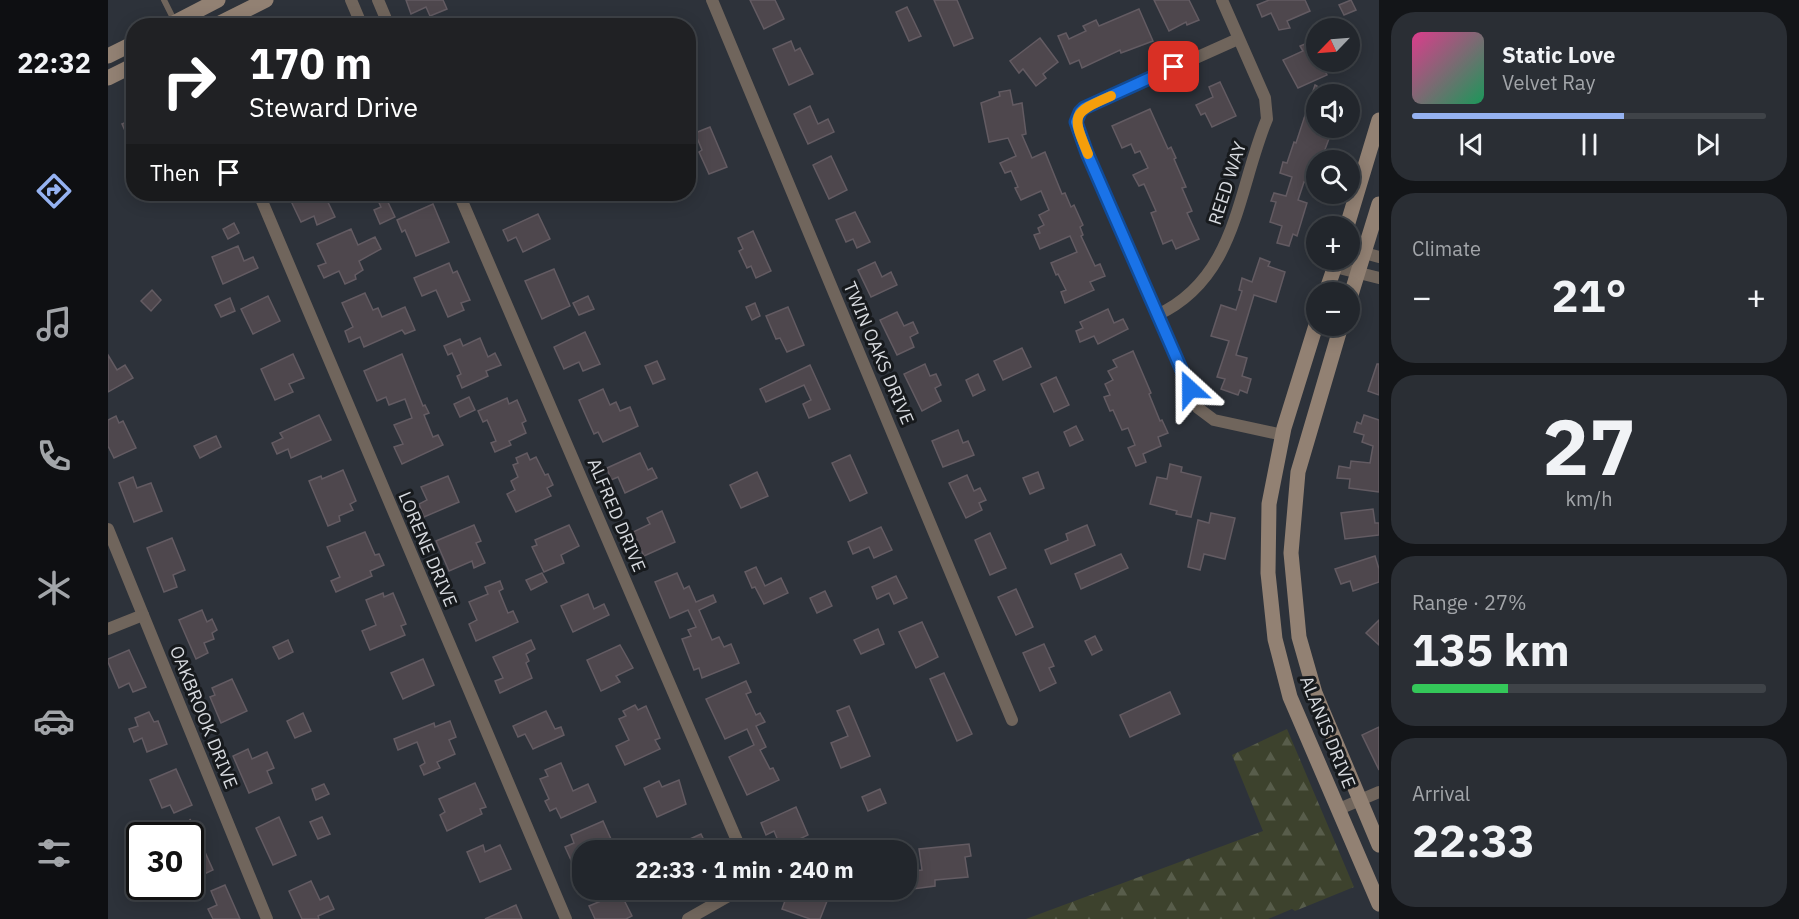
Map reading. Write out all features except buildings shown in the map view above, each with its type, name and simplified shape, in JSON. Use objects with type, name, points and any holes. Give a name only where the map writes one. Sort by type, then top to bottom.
[{"type":"main road","points":[[184,18],[218,0]]},
{"type":"main road","points":[[230,18],[266,0]]},
{"type":"main road","points":[[108,56],[126,47]]},
{"type":"main road","points":[[108,78],[126,69]]},
{"type":"main road","points":[[1350,216],[1379,120]]},
{"type":"main road","points":[[1355,282],[1379,204]]},
{"type":"main road","name":"ALANIS DRIVE","points":[[1313,336],[1282,435],[1269,504],[1268,573],[1275,639],[1290,696],[1379,904]]},
{"type":"main road","name":"ALANIS DRIVE","points":[[1338,336],[1298,472],[1291,552],[1299,637],[1315,693],[1379,845]]},
{"type":"street","points":[[351,0],[359,18]]},
{"type":"street","points":[[378,0],[386,18]]},
{"type":"street","name":"TWIN OAKS DRIVE","points":[[712,0],[1012,720]]},
{"type":"street","name":"REED WAY","points":[[1157,315],[1193,292],[1212,269],[1226,243],[1267,119],[1268,108],[1265,98],[1222,0]]},
{"type":"street","points":[[1238,39],[1089,105],[1080,112],[1076,122],[1198,408],[1214,420],[1282,435]]},
{"type":"street","name":"LORENE DRIVE","points":[[262,201],[566,919]]},
{"type":"street","name":"ALFRED DRIVE","points":[[462,201],[737,840]]},
{"type":"street","points":[[1351,270],[1379,279]]},
{"type":"street","name":"OAKBROOK DRIVE","points":[[108,529],[267,919]]},
{"type":"street","points":[[108,629],[143,615]]},
{"type":"street","points":[[1339,809],[1379,792]]},
{"type":"street","points":[[688,919],[721,900]]},
{"type":"lane","points":[[164,0],[171,18]]},
{"type":"green space","points":[[1287,729],[1354,887],[1295,911],[1292,909],[1268,919],[1026,919],[1263,831],[1232,755]]},
{"type":"slow traffic","points":[[1088,154],[1077,128],[1077,117],[1084,108],[1111,96]]},
{"type":"route","points":[[1174,67],[1084,108],[1076,122],[1087,153],[1190,389]]}]
